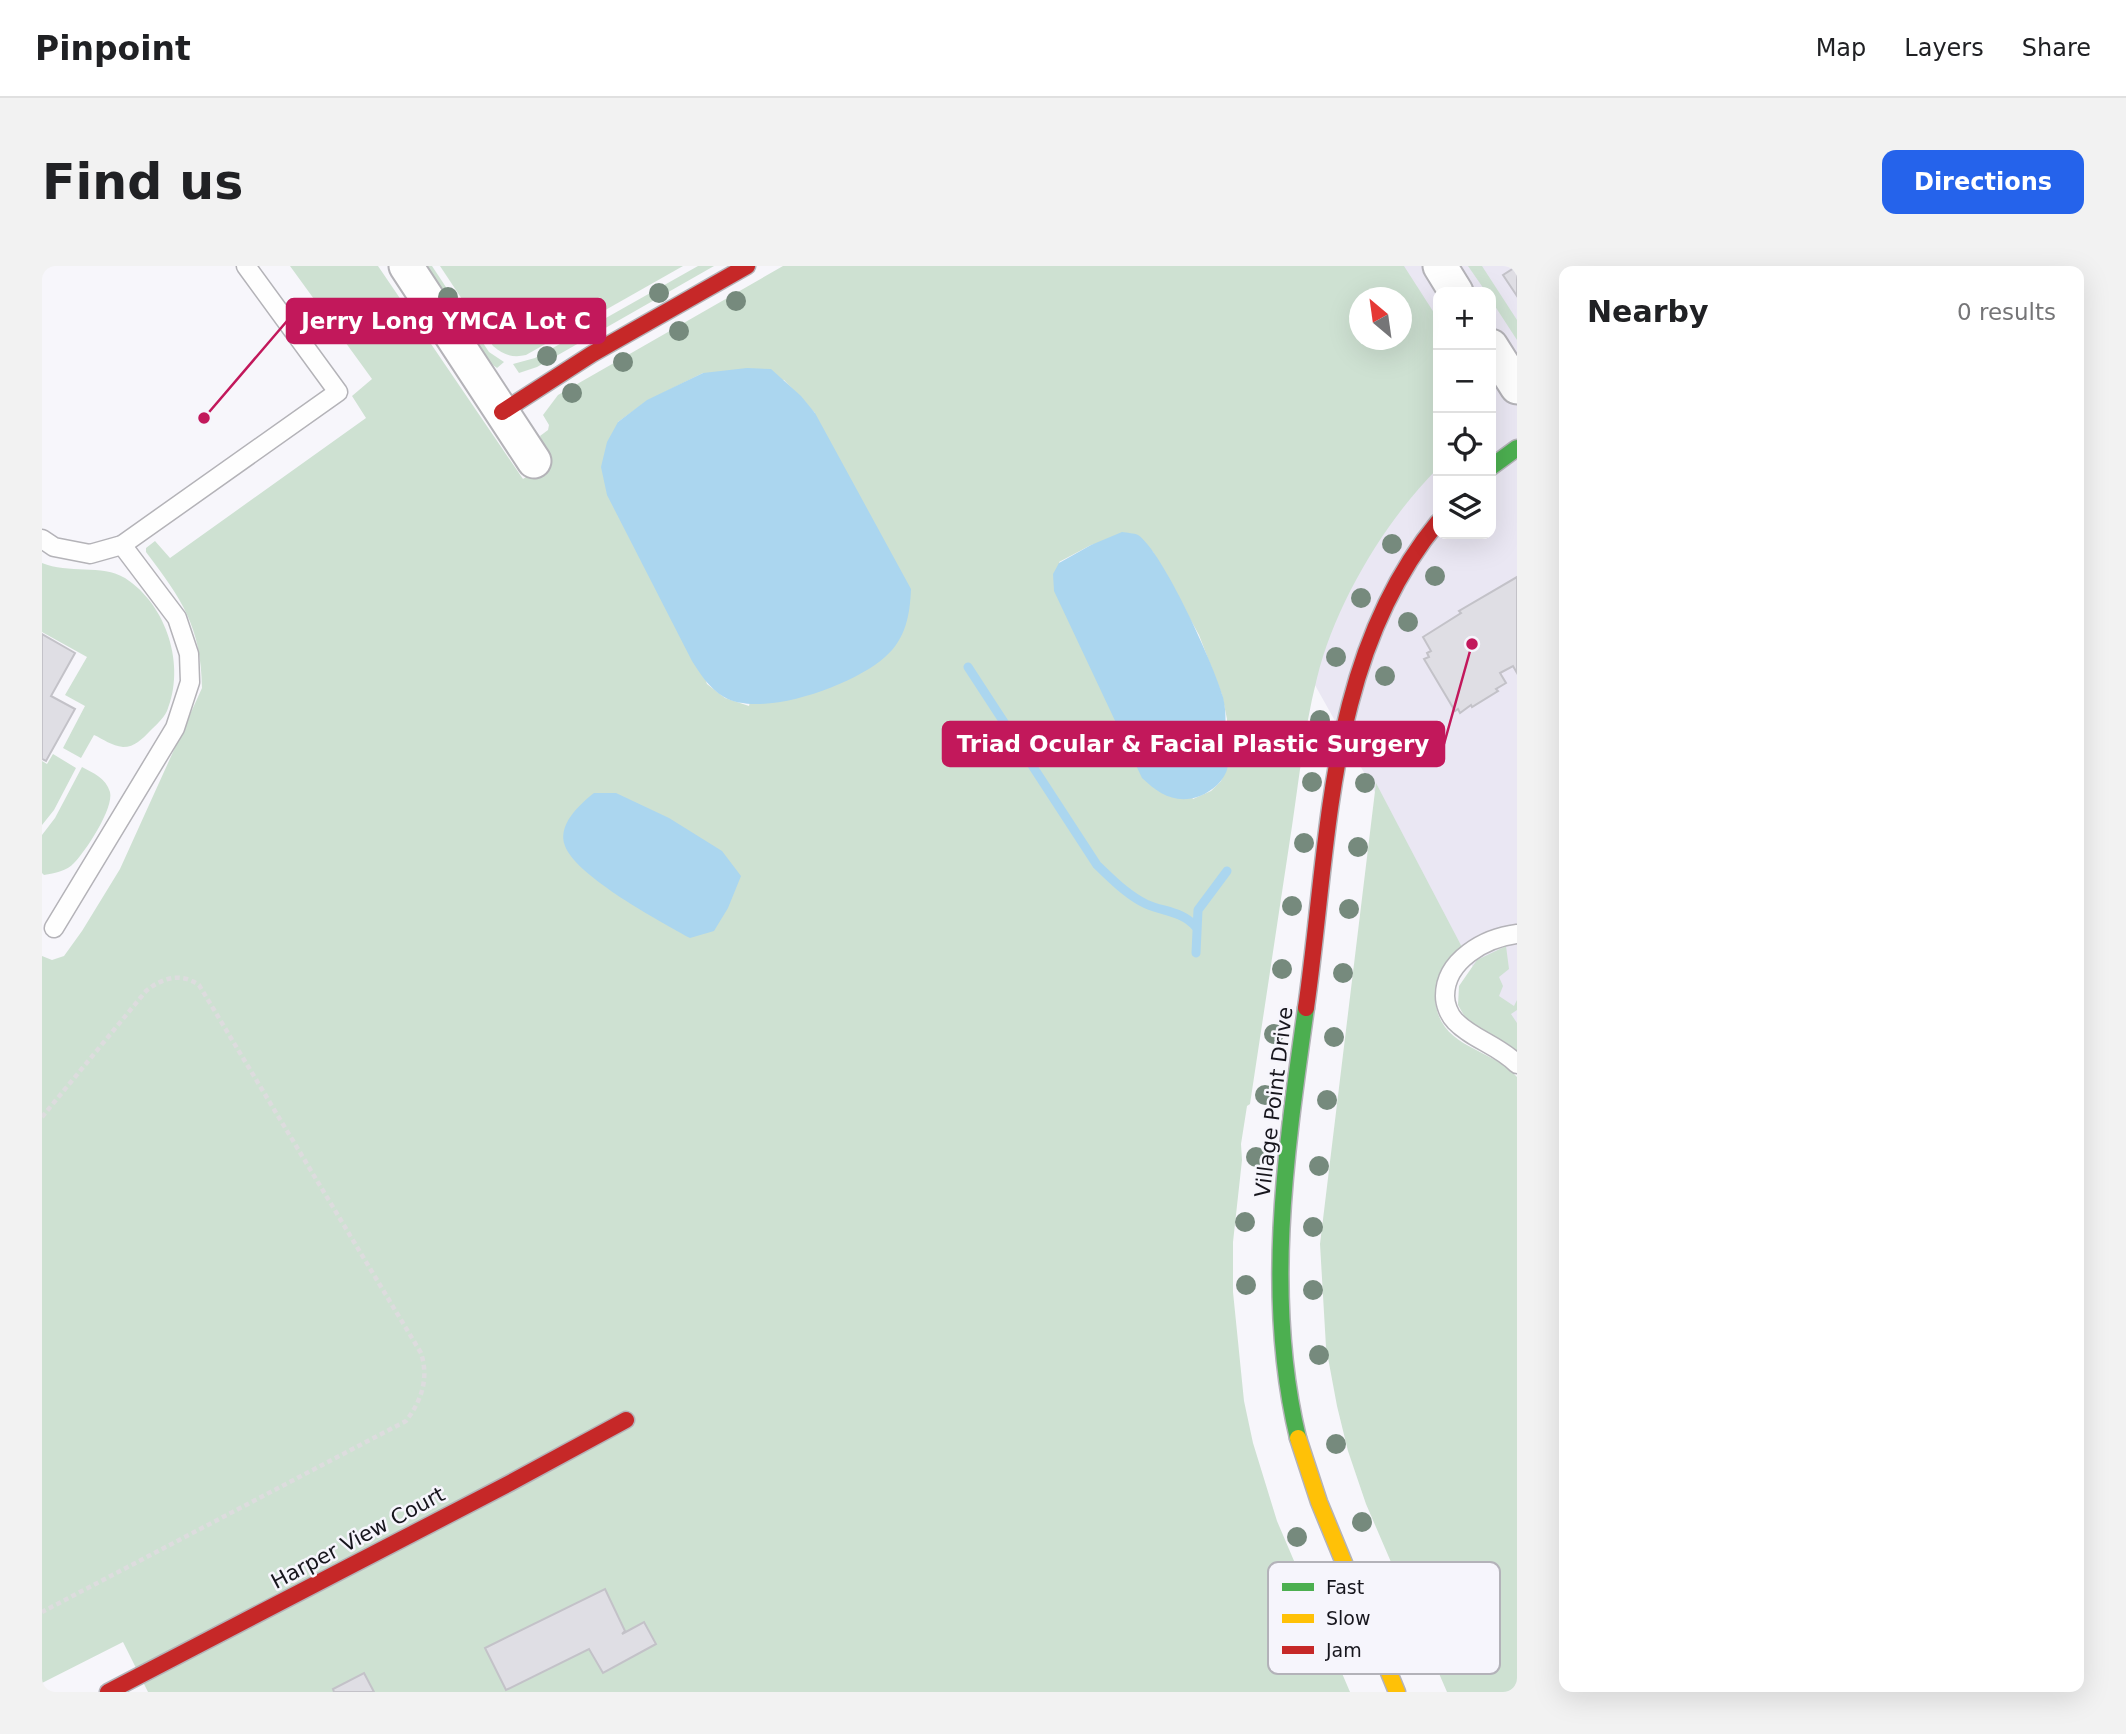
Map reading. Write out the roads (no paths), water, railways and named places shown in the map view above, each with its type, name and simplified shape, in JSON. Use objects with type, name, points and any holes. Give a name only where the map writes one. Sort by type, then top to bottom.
[{"type":"street","points":[[406,266],[534,461]]},
{"type":"street","points":[[502,412],[548,380],[624,334],[747,266]]},
{"type":"street","points":[[1440,266],[1454,287]]},
{"type":"street","points":[[1494,350],[1517,387]]},
{"type":"street","points":[[1496,463],[1517,448]]},
{"type":"street","name":"Village Point Drive","points":[[1343,1562],[1312,1486],[1290,1404],[1280,1317],[1280,1230],[1299,1052],[1335,785],[1349,708],[1362,659],[1390,593],[1416,547],[1433,528]]},
{"type":"street","name":"Harper View Court","points":[[108,1692],[626,1420]]},
{"type":"street","name":"Village Point Drive","points":[[1390,1674],[1397,1692]]},
{"type":"lane","points":[[42,539],[54,547],[90,554],[122,545],[338,391],[246,266]]},
{"type":"lane","points":[[54,928],[175,728],[190,682],[189,654],[177,618],[122,545]]},
{"type":"lane","points":[[1517,934],[1487,943],[1471,952],[1455,967],[1445,984],[1445,1002],[1452,1018],[1466,1031],[1507,1054],[1517,1064]]},
{"type":"water","points":[[747,368],[771,369],[801,396],[815,413],[911,589],[905,626],[898,642],[871,668],[807,696],[761,704],[741,703],[724,697],[710,685],[692,661],[607,495],[601,467],[607,442],[618,422],[647,400],[703,373]]},
{"type":"water","points":[[1122,532],[1138,535],[1161,563],[1199,636],[1223,697],[1228,763],[1221,781],[1200,796],[1183,799],[1168,796],[1142,778],[1054,591],[1053,574],[1059,563]]},
{"type":"water","points":[[594,793],[616,793],[669,818],[722,851],[741,876],[728,908],[714,931],[690,938],[621,898],[602,885],[573,858],[565,846],[564,831],[571,816]]},
{"type":"waterway","points":[[968,667],[1097,865],[1139,900],[1179,915],[1196,927]]},
{"type":"waterway","points":[[1196,953],[1198,910],[1227,871]]},
{"type":"place","name":"Jerry Long YMCA Lot C","points":[[204,418]]},
{"type":"place","name":"Triad Ocular & Facial Plastic Surgery","points":[[1472,644]]}]
